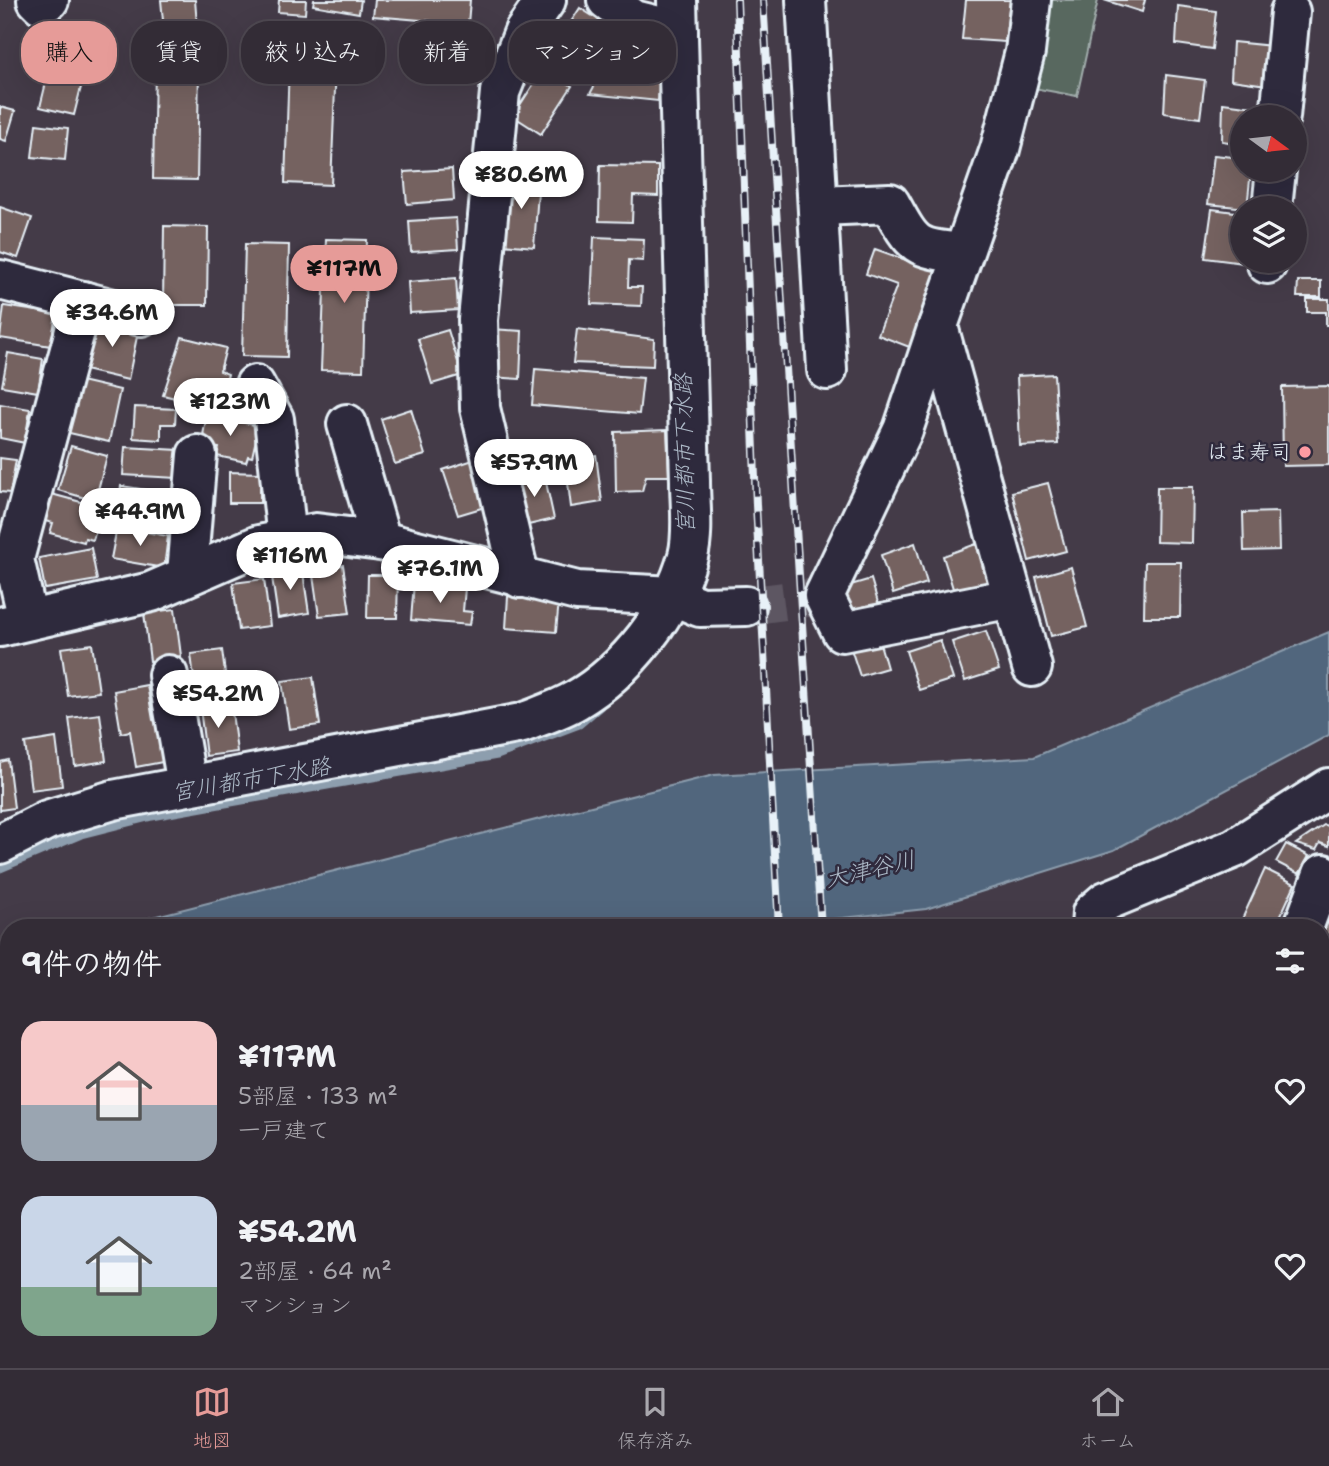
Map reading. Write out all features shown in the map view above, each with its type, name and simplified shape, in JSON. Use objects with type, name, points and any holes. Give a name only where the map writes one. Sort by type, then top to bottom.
[{"type":"street","points":[[37,0],[41,4],[49,0]]},
{"type":"street","points":[[520,578],[480,408],[478,320],[499,92],[524,32],[546,0]]},
{"type":"street","points":[[0,844],[47,820],[113,800],[522,723],[576,700],[609,675],[640,643],[674,596],[689,553],[690,481],[677,16],[634,20],[607,0]]},
{"type":"street","points":[[806,0],[820,206],[827,370]]},
{"type":"street","points":[[1012,598],[842,632],[824,596],[903,430],[1000,149],[1025,52],[1031,0]]},
{"type":"street","points":[[1281,105],[1290,12]]},
{"type":"street","points":[[820,206],[890,203],[906,233],[924,249],[963,253]]},
{"type":"street","points":[[0,280],[141,316]]},
{"type":"street","points":[[83,300],[13,558],[14,624],[151,592],[187,574],[259,545],[316,533],[381,541],[577,591],[674,596],[700,607],[746,606]]},
{"type":"street","points":[[938,326],[1032,667]]},
{"type":"street","points":[[255,385],[274,419],[287,539]]},
{"type":"street","points":[[347,424],[381,541]]},
{"type":"street","points":[[187,574],[197,455]]},
{"type":"street","points":[[168,675],[187,785]]},
{"type":"street","points":[[1092,919],[1092,914],[1106,901],[1235,848],[1329,788]]},
{"type":"street","points":[[1306,919],[1324,874]]},
{"type":"green space","points":[[1041,0],[1098,0],[1077,96],[1028,87]]},
{"type":"water","name":"大津谷川","points":[[1329,632],[1329,735],[1114,850],[926,909],[833,919],[145,919],[714,775],[1034,757]]},
{"type":"building","points":[[161,0],[195,0],[197,21],[163,21]]},
{"type":"building","points":[[279,0],[306,0],[305,14],[278,12]]},
{"type":"building","points":[[314,0],[361,0],[359,13],[313,5]]},
{"type":"building","points":[[375,0],[470,0],[468,21],[373,16]]},
{"type":"building","points":[[966,0],[1010,0],[1005,42],[962,39]]},
{"type":"building","points":[[1104,0],[1145,0],[1142,12]]},
{"type":"building","points":[[1178,6],[1216,11],[1212,49],[1176,44]]},
{"type":"building","points":[[580,8],[600,21],[572,21]]},
{"type":"building","points":[[1233,42],[1272,46],[1267,85],[1231,80]]},
{"type":"building","points":[[1166,75],[1205,80],[1200,118],[1164,113]]},
{"type":"building","points":[[46,84],[82,84],[74,115],[40,107]]},
{"type":"building","points":[[155,84],[199,84],[197,180],[153,179]]},
{"type":"building","points":[[288,84],[335,84],[331,185],[285,183]]},
{"type":"building","points":[[534,84],[572,86],[541,134],[513,116]]},
{"type":"building","points":[[595,84],[659,84],[658,101],[590,94]]},
{"type":"building","points":[[1223,103],[1239,105],[1230,105],[1230,142],[1222,141]]},
{"type":"building","points":[[0,107],[15,111],[6,141],[0,139]]},
{"type":"building","points":[[36,124],[68,128],[65,160],[32,157]]},
{"type":"building","points":[[1214,155],[1230,157],[1230,182],[1250,182],[1248,196],[1230,196],[1230,206],[1208,204]]},
{"type":"building","points":[[600,165],[658,166],[658,196],[633,195],[632,222],[599,221]]},
{"type":"building","points":[[452,169],[454,200],[407,204],[404,172]]},
{"type":"building","points":[[508,176],[539,178],[534,247],[503,244]]},
{"type":"building","points":[[0,207],[32,218],[18,258],[0,252]]},
{"type":"building","points":[[1212,209],[1230,211],[1230,261],[1205,258]]},
{"type":"building","points":[[456,218],[458,249],[411,252],[409,221]]},
{"type":"building","points":[[164,226],[208,227],[207,305],[163,305]]},
{"type":"building","points":[[594,237],[644,239],[643,261],[629,260],[628,287],[642,287],[641,306],[591,304]]},
{"type":"building","points":[[326,239],[367,240],[363,371],[321,370]]},
{"type":"building","points":[[245,244],[289,245],[287,357],[242,356]]},
{"type":"building","points":[[875,249],[940,272],[912,348],[878,335],[897,285],[866,274]]},
{"type":"building","points":[[456,278],[458,310],[410,313],[408,282]]},
{"type":"building","points":[[1298,281],[1321,281],[1321,297],[1297,297]]},
{"type":"building","points":[[1307,299],[1329,299],[1329,325],[1326,325],[1326,312],[1307,312]]},
{"type":"building","points":[[4,306],[56,314],[51,346],[0,338]]},
{"type":"building","points":[[96,318],[139,327],[128,380],[85,370]]},
{"type":"building","points":[[491,329],[522,331],[520,379],[489,377]]},
{"type":"building","points":[[577,329],[654,339],[653,366],[573,363]]},
{"type":"building","points":[[448,330],[462,375],[432,384],[418,339]]},
{"type":"building","points":[[182,337],[226,348],[220,371],[228,374],[223,394],[214,391],[211,407],[163,395]]},
{"type":"building","points":[[8,353],[43,359],[38,392],[2,386]]},
{"type":"building","points":[[535,369],[643,378],[639,414],[532,405]]},
{"type":"building","points":[[1054,374],[1058,444],[1020,446],[1017,376]]},
{"type":"building","points":[[77,380],[120,390],[109,442],[65,432]]},
{"type":"building","points":[[1329,386],[1329,465],[1283,466],[1282,387]]},
{"type":"building","points":[[0,404],[30,409],[25,443],[0,438]]},
{"type":"building","points":[[135,407],[176,409],[175,424],[161,424],[161,440],[133,438]]},
{"type":"building","points":[[411,409],[425,455],[395,464],[381,419]]},
{"type":"building","points":[[207,415],[259,426],[252,457],[248,456],[246,462],[217,456],[219,448],[201,445]]},
{"type":"building","points":[[667,430],[669,476],[646,476],[642,491],[616,492],[615,432]]},
{"type":"building","points":[[71,446],[107,456],[95,501],[58,490]]},
{"type":"building","points":[[125,447],[179,450],[177,478],[123,475]]},
{"type":"building","points":[[596,455],[602,502],[571,507],[565,459]]},
{"type":"building","points":[[0,458],[16,460],[10,493],[0,492]]},
{"type":"building","points":[[473,460],[488,506],[458,515],[443,470]]},
{"type":"building","points":[[229,472],[260,473],[260,503],[229,503]]},
{"type":"building","points":[[544,473],[554,519],[524,526],[514,479]]},
{"type":"building","points":[[1048,483],[1066,551],[1029,561],[1012,492]]},
{"type":"building","points":[[121,486],[174,494],[169,526],[116,518]]},
{"type":"building","points":[[1157,487],[1193,487],[1192,543],[1156,542]]},
{"type":"building","points":[[44,492],[103,508],[93,540],[85,538],[84,542],[50,533],[53,523],[37,519]]},
{"type":"building","points":[[1278,512],[1279,550],[1244,551],[1243,513]]},
{"type":"building","points":[[117,527],[168,536],[164,568],[111,559]]},
{"type":"building","points":[[915,543],[927,583],[893,594],[881,555]]},
{"type":"building","points":[[976,544],[989,584],[955,595],[943,556]]},
{"type":"building","points":[[91,548],[97,580],[45,589],[39,558]]},
{"type":"building","points":[[1145,562],[1181,562],[1180,617],[1144,617]]},
{"type":"building","points":[[343,565],[350,613],[319,616],[312,569]]},
{"type":"building","points":[[302,566],[309,613],[278,618],[271,570]]},
{"type":"building","points":[[1071,567],[1087,627],[1051,636],[1036,577]]},
{"type":"building","points":[[368,575],[398,575],[397,618],[367,618]]},
{"type":"building","points":[[264,579],[270,626],[239,630],[233,583]]},
{"type":"building","points":[[871,579],[879,606],[852,615],[844,587]]},
{"type":"building","points":[[414,583],[465,588],[463,611],[472,612],[470,625],[411,620]]},
{"type":"building","points":[[508,596],[559,600],[556,632],[506,628]]},
{"type":"building","points":[[175,609],[181,656],[150,661],[144,613]]},
{"type":"building","points":[[986,631],[999,670],[965,681],[952,642]]},
{"type":"building","points":[[879,640],[887,668],[860,676],[851,649]]},
{"type":"building","points":[[940,640],[953,679],[919,690],[906,651]]},
{"type":"building","points":[[92,644],[99,692],[68,696],[61,648]]},
{"type":"building","points":[[222,650],[228,697],[197,702],[191,654]]},
{"type":"building","points":[[313,677],[320,725],[289,729],[282,681]]},
{"type":"building","points":[[147,685],[153,720],[161,723],[168,761],[136,767],[130,731],[121,733],[114,691]]},
{"type":"building","points":[[231,704],[237,752],[206,756],[200,708]]},
{"type":"building","points":[[100,714],[106,761],[75,766],[69,718]]},
{"type":"building","points":[[56,738],[62,786],[31,790],[25,743]]},
{"type":"building","points":[[8,760],[14,808],[0,810],[0,762]]},
{"type":"building","points":[[1324,825],[1329,826],[1329,846],[1320,843],[1316,850],[1296,844]]},
{"type":"building","points":[[1286,844],[1309,856],[1299,874],[1276,862]]},
{"type":"building","points":[[1265,869],[1295,884],[1279,919],[1242,919]]},
{"type":"waterway","name":"宮川都市下水路","points":[[0,868],[81,834],[152,816],[497,755],[579,724],[600,706]]},
{"type":"tunnel","points":[[746,606],[824,596]]},
{"type":"railway","points":[[737,0],[756,505],[779,919]]},
{"type":"railway","points":[[763,0],[820,919]]},
{"type":"place","name":"はま寿司","points":[[1305,452]]}]
